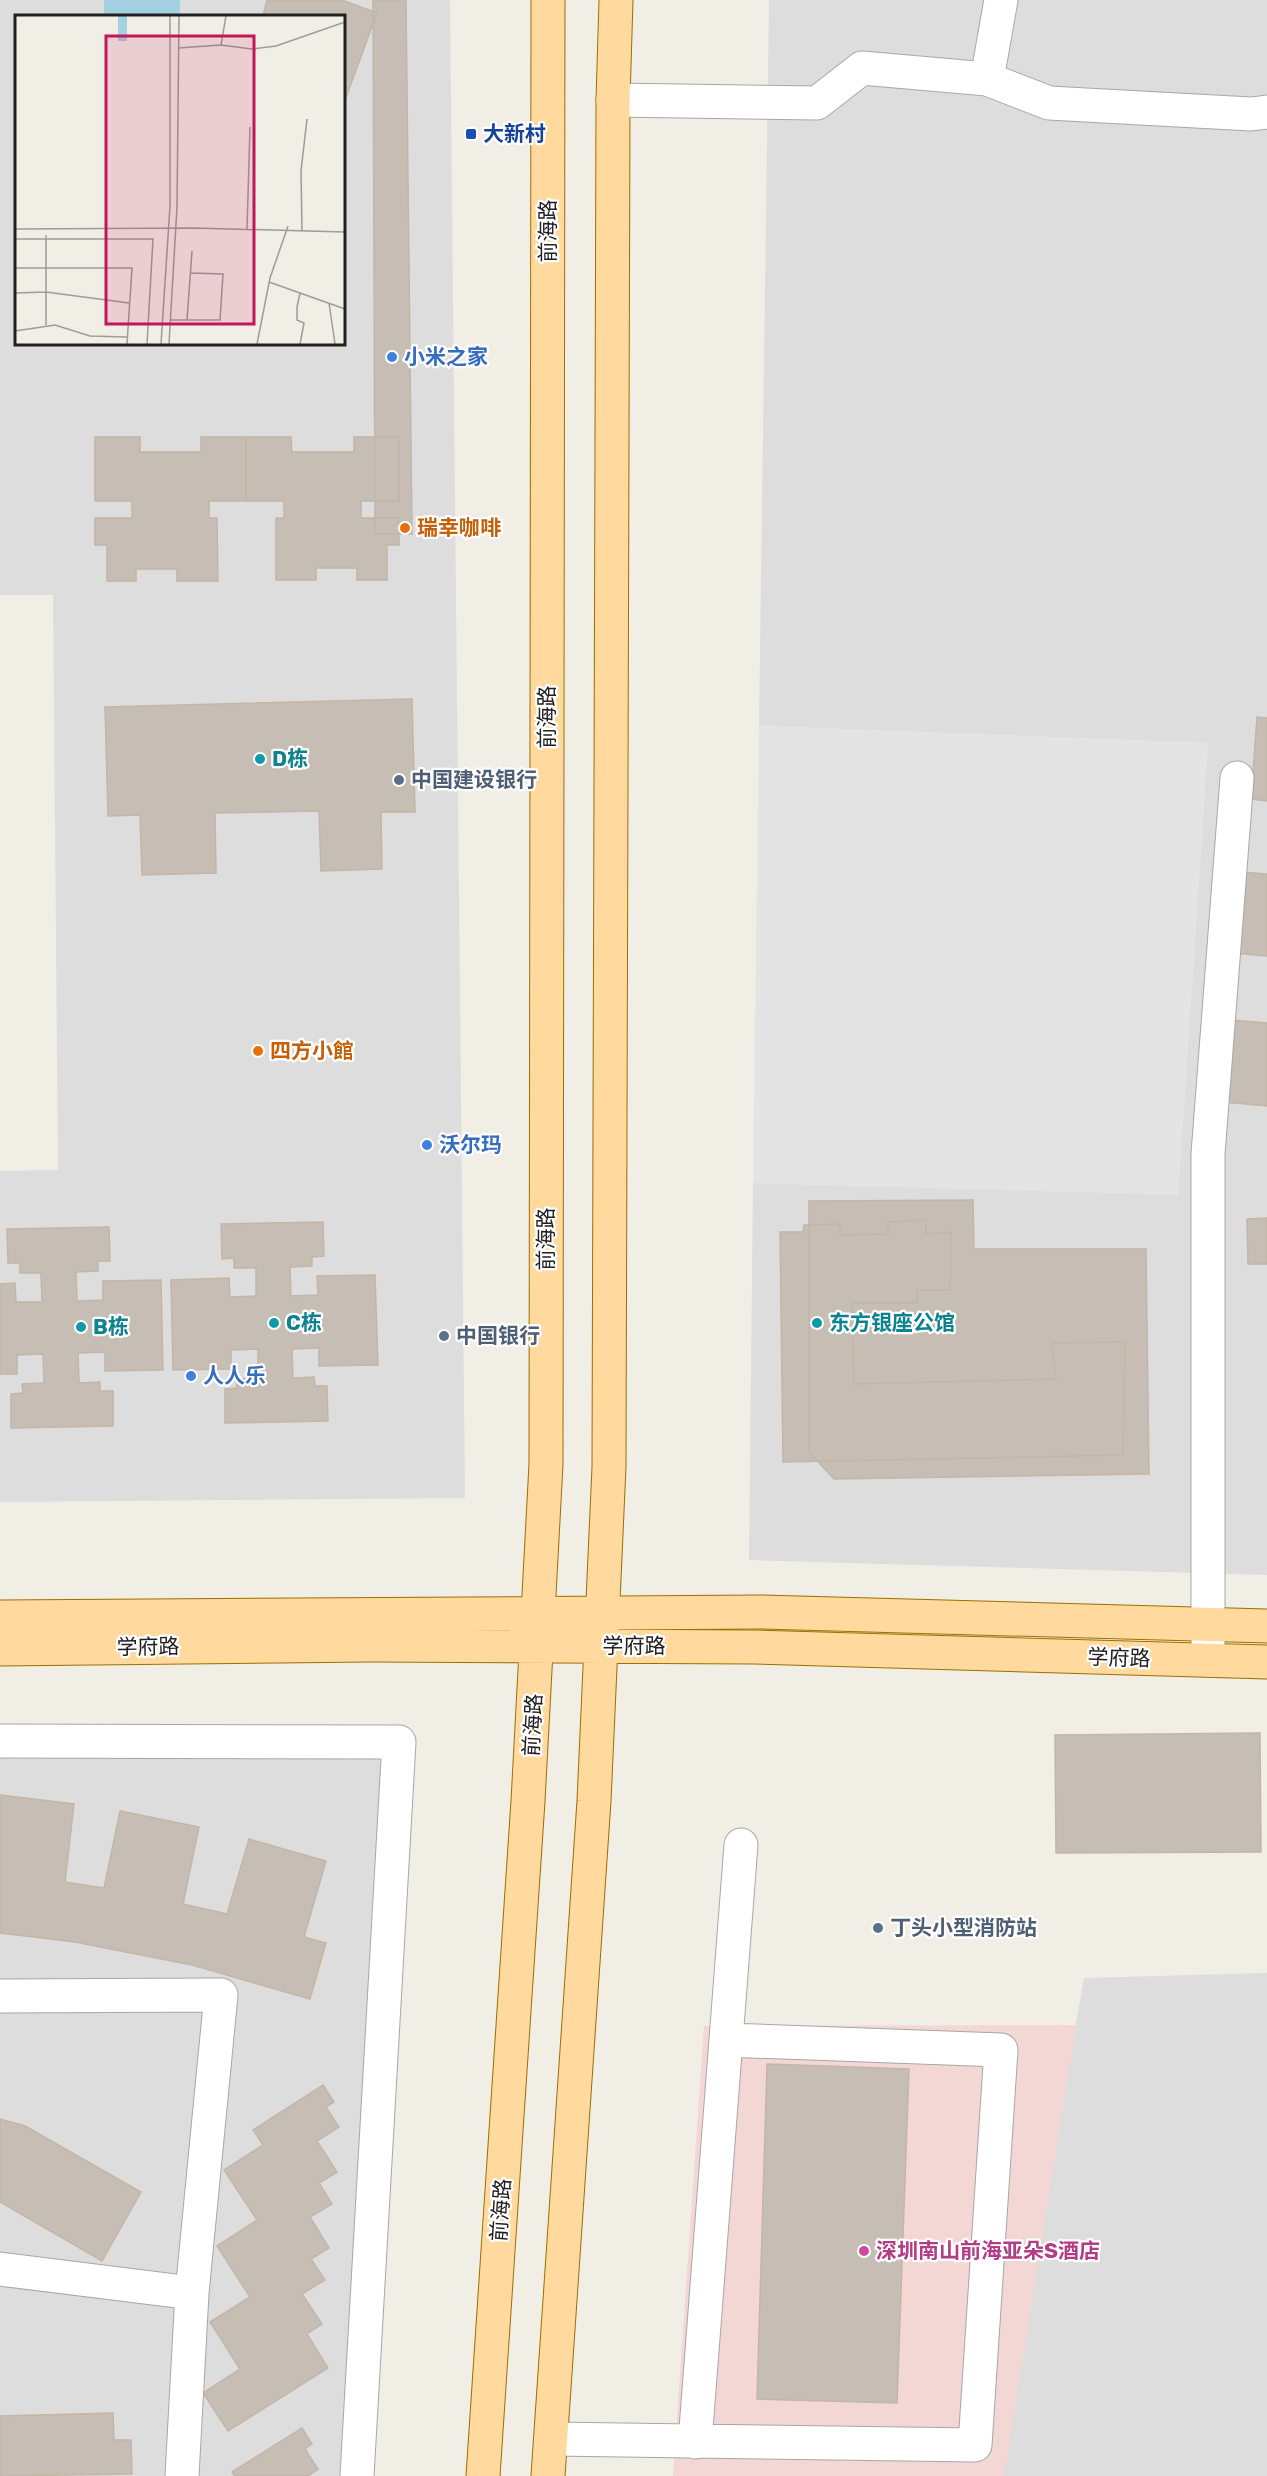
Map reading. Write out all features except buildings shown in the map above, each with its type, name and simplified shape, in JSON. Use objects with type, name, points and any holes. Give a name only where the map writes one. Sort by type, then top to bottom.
[{"type":"main road","name":"前海路","points":[[483,2476],[537,1645],[546,1464],[548,0]]},
{"type":"main road","points":[[548,2476],[593,1813],[609,1467],[613,100],[616,0]]},
{"type":"main road","name":"学府路","points":[[0,1617],[760,1612],[1267,1626]]},
{"type":"main road","name":"学府路","points":[[0,1649],[537,1645],[754,1647],[1267,1662]]},
{"type":"lane","points":[[987,79],[1001,0]]},
{"type":"lane","points":[[613,100],[818,104],[862,68],[987,79],[1049,103],[1251,114],[1267,112]]},
{"type":"lane","points":[[1208,1660],[1208,1154],[1237,778]]},
{"type":"lane","points":[[0,1741],[399,1742],[357,2476]]},
{"type":"lane","points":[[695,2442],[741,1845]]},
{"type":"lane","points":[[0,1996],[221,1995],[192,2293],[182,2476]]},
{"type":"lane","points":[[551,2439],[975,2445],[1001,2049],[726,2040]]},
{"type":"lane","points":[[0,2268],[192,2293]]},
{"type":"shaded area","points":[[0,0],[450,0],[465,1498],[0,1502],[0,1171],[58,1170],[53,595],[0,595]]},
{"type":"shaded area","points":[[769,0],[1267,0],[1267,1575],[749,1560],[753,1183],[1178,1194],[1208,743],[759,726]]},
{"type":"shaded area","points":[[759,726],[1208,743],[1178,1195],[753,1183]]},
{"type":"shaded area","points":[[0,1741],[399,1742],[357,2476],[0,2476]]},
{"type":"shaded area","points":[[1267,1973],[1267,2476],[1003,2476],[1029,2290],[1084,1978]]},
{"type":"shaded area","name":"深圳南山前海亚朵S酒店","points":[[1076,2025],[1004,2476],[673,2476],[704,2026]]},
{"type":"water","points":[[104,0],[180,0],[180,15],[104,15]]},
{"type":"place","name":"大新村","points":[[471,134]]},
{"type":"place","name":"小米之家","points":[[392,357]]},
{"type":"place","name":"瑞幸咖啡","points":[[405,528]]},
{"type":"place","name":"D栋","points":[[260,759]]},
{"type":"place","name":"中国建设银行","points":[[399,780]]},
{"type":"place","name":"四方小館","points":[[258,1051]]},
{"type":"place","name":"沃尔玛","points":[[427,1145]]},
{"type":"place","name":"C栋","points":[[274,1323]]},
{"type":"place","name":"东方银座公馆","points":[[817,1323]]},
{"type":"place","name":"B栋","points":[[81,1327]]},
{"type":"place","name":"中国银行","points":[[444,1336]]},
{"type":"place","name":"人人乐","points":[[191,1376]]},
{"type":"place","name":"丁头小型消防站","points":[[878,1928]]},
{"type":"place","name":"深圳南山前海亚朵S酒店","points":[[864,2251]]}]
